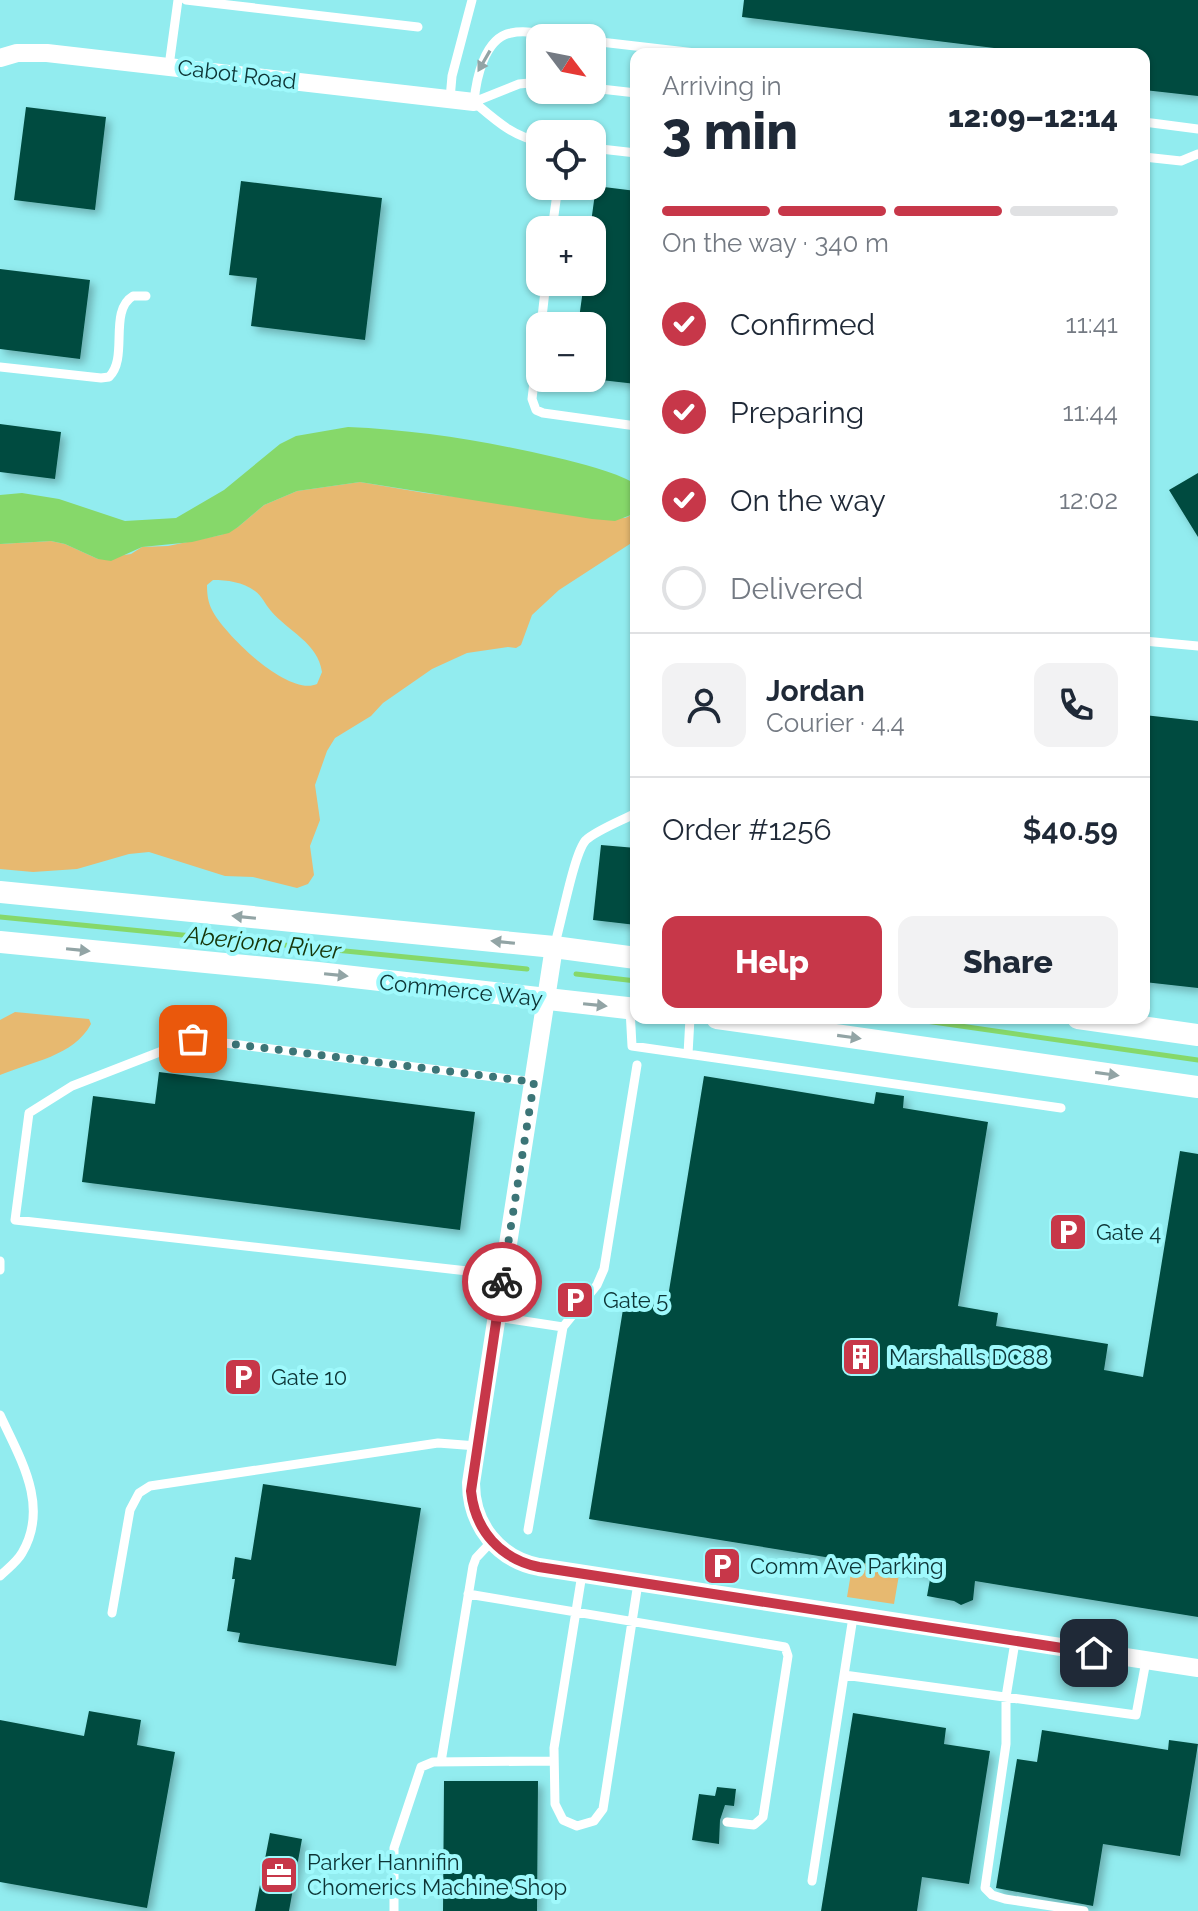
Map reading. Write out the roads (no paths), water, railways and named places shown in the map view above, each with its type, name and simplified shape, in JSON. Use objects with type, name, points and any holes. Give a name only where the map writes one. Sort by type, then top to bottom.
[{"type":"street","name":"Cabot Road","points":[[0,58],[39,52],[474,102]]},
{"type":"street","points":[[0,892],[630,957]]},
{"type":"street","name":"Commerce Way","points":[[0,942],[318,973],[630,1009]]},
{"type":"street","points":[[554,947],[471,1483],[472,1500],[480,1524],[492,1541],[523,1563],[582,1574],[1198,1668]]},
{"type":"street","points":[[762,1024],[1198,1087]]},
{"type":"street","points":[[1120,1024],[1198,1035]]},
{"type":"lane","points":[[169,66],[178,0]]},
{"type":"lane","points":[[186,0],[229,2],[418,27]]},
{"type":"lane","points":[[450,99],[452,76],[472,0]]},
{"type":"lane","points":[[474,102],[478,70],[502,36],[513,32],[526,33]]},
{"type":"lane","points":[[606,43],[652,48]]},
{"type":"lane","points":[[474,102],[526,83]]},
{"type":"lane","points":[[606,90],[630,92]]},
{"type":"lane","points":[[474,102],[510,130],[526,138]]},
{"type":"lane","points":[[1150,123],[1198,129]]},
{"type":"lane","points":[[606,150],[630,152]]},
{"type":"lane","points":[[1150,158],[1181,161],[1198,154]]},
{"type":"lane","points":[[0,367],[109,377],[115,367],[123,304],[133,296],[146,296]]},
{"type":"lane","points":[[533,392],[536,410],[630,425]]},
{"type":"lane","points":[[1150,642],[1198,646]]},
{"type":"lane","points":[[554,947],[576,858],[586,840],[630,816]]},
{"type":"lane","points":[[633,1024],[632,1046],[1061,1108]]},
{"type":"lane","points":[[688,1054],[690,1024]]},
{"type":"lane","points":[[503,1275],[15,1220],[29,1113],[72,1086],[193,1039],[534,1082]]},
{"type":"lane","points":[[528,1530],[563,1327],[603,1273],[637,1065]]},
{"type":"lane","points":[[0,1261],[0,1270]]},
{"type":"lane","points":[[497,1317],[563,1327]]},
{"type":"lane","points":[[0,1415],[31,1483],[33,1507],[30,1536],[21,1556],[0,1576]]},
{"type":"lane","points":[[112,1613],[132,1504],[139,1493],[150,1486],[438,1443],[477,1446]]},
{"type":"lane","points":[[441,1762],[473,1564],[492,1541]]},
{"type":"lane","points":[[582,1574],[553,1761],[555,1804],[560,1816],[577,1826],[594,1821],[603,1809],[638,1583]]},
{"type":"lane","points":[[468,1594],[779,1644],[787,1651],[763,1817],[751,1825],[727,1822]]},
{"type":"lane","points":[[812,1881],[853,1617]]},
{"type":"lane","points":[[1015,1642],[1006,1697],[1006,1744],[985,1888],[992,1895],[1005,1899],[1084,1911]]},
{"type":"lane","points":[[844,1675],[1136,1715],[1146,1661]]},
{"type":"lane","points":[[394,1911],[394,1848],[419,1770],[426,1763],[553,1761]]},
{"type":"waterway","name":"Aberjona River","points":[[0,917],[527,969]]},
{"type":"waterway","name":"Aberjona River","points":[[576,974],[630,980]]},
{"type":"waterway","name":"Aberjona River","points":[[947,1024],[1198,1060]]},
{"type":"place","name":"Gate 4","points":[[1068,1232]]},
{"type":"place","name":"Gate 5","points":[[575,1300]]},
{"type":"place","name":"Marshalls DC88","points":[[861,1357]]},
{"type":"place","name":"Gate 10","points":[[243,1377]]},
{"type":"place","name":"Comm Ave Parking","points":[[722,1566]]},
{"type":"place","name":"Parker Hannifin Chomerics Machine Shop","points":[[279,1875]]}]
